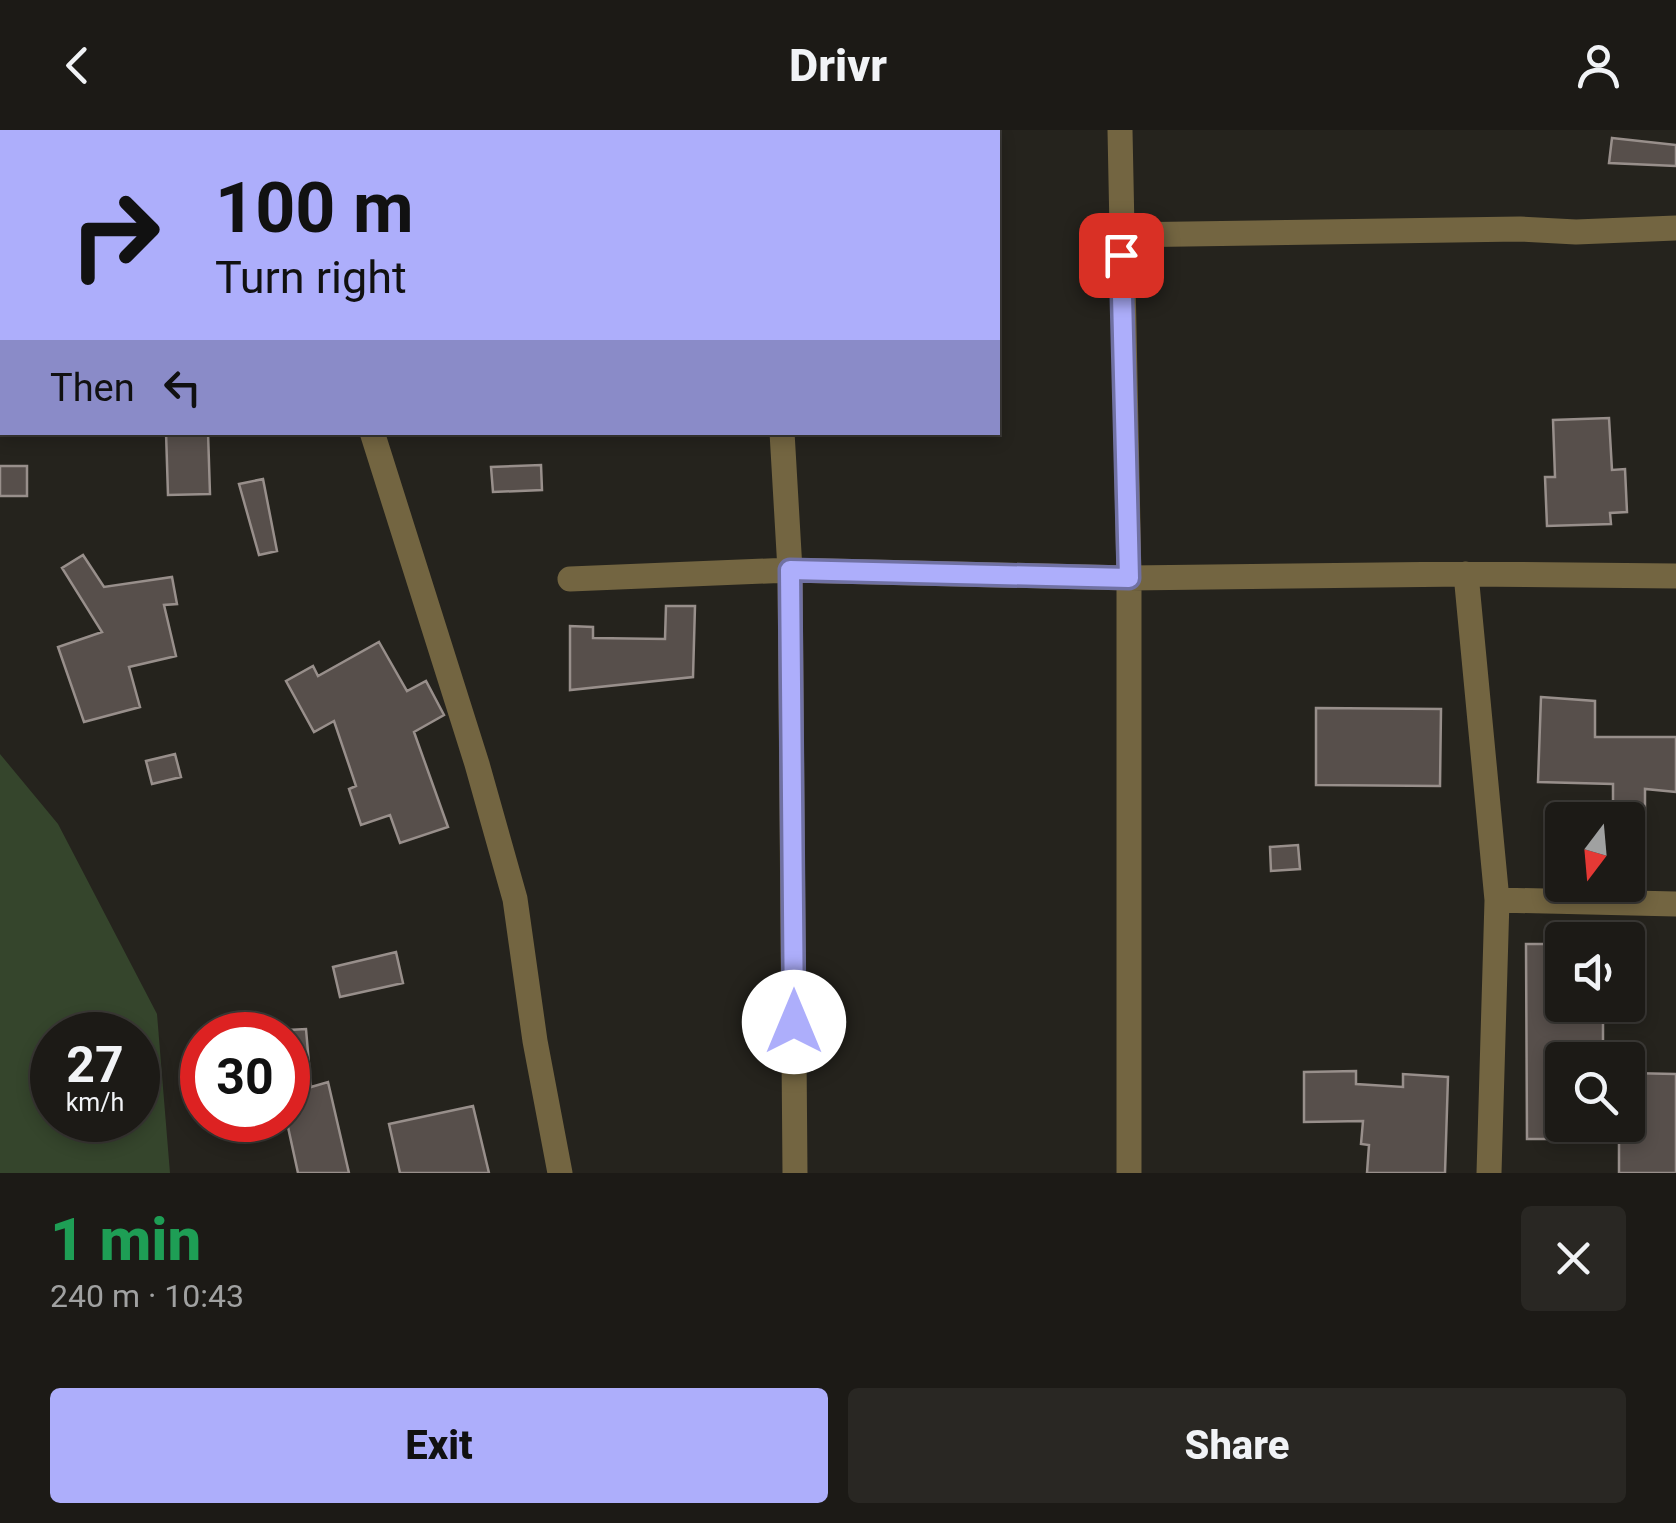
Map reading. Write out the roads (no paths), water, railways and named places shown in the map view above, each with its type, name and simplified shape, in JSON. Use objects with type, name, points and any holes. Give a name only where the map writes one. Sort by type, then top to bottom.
[{"type":"street","points":[[1120,130],[1129,578],[1128,1173]]},
{"type":"street","points":[[1120,234],[1676,228]]},
{"type":"street","points":[[373,435],[515,898],[535,1041],[560,1173]]},
{"type":"street","points":[[782,435],[790,570],[796,1173]]},
{"type":"street","points":[[570,579],[790,570],[1129,578],[1676,576]]},
{"type":"street","points":[[1466,574],[1497,900],[1489,1173]]},
{"type":"street","points":[[1497,900],[1676,904]]}]
